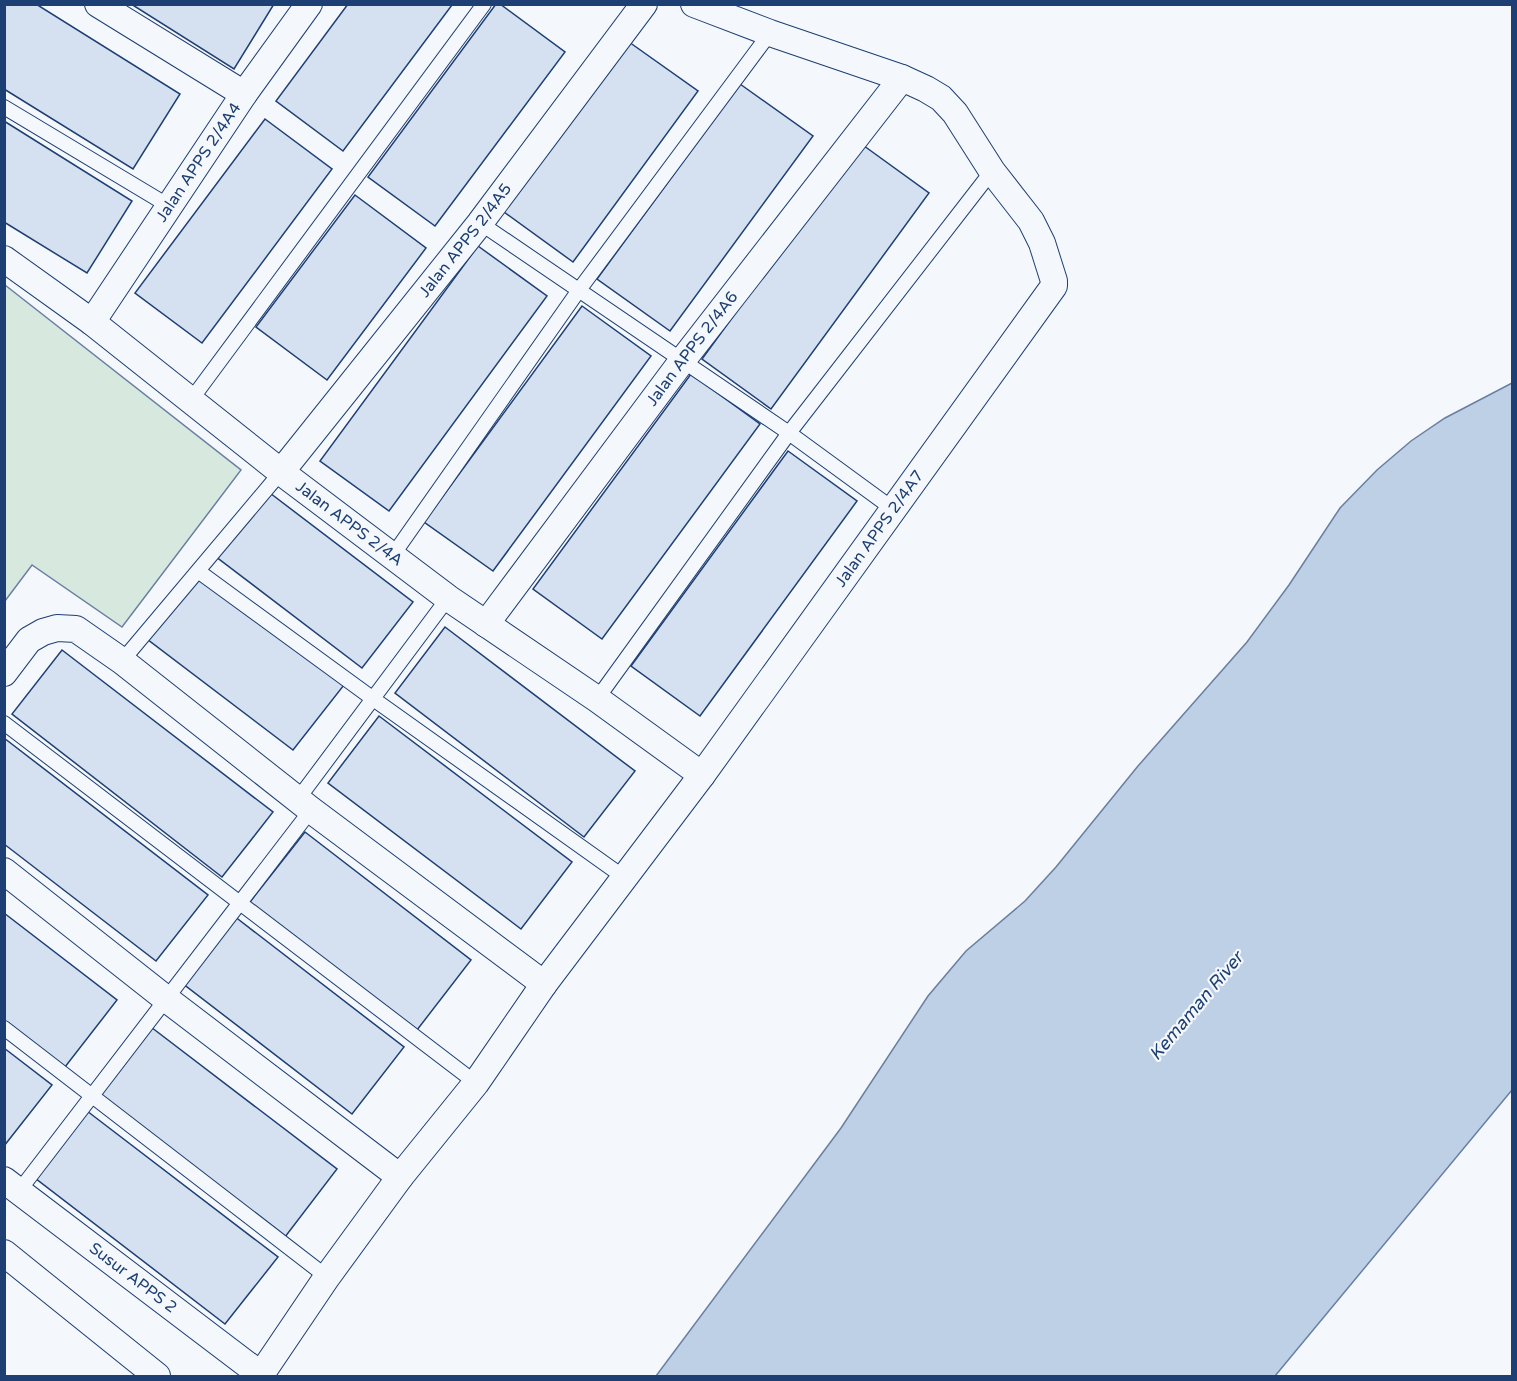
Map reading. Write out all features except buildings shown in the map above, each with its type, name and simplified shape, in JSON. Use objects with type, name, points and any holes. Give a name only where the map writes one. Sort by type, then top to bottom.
[{"type":"street","points":[[98,4],[244,94]]},
{"type":"street","name":"Jalan APPS 2/4A4","points":[[92,322],[244,94],[309,4]]},
{"type":"street","name":"Jalan APPS 2/4A5","points":[[281,472],[480,223],[644,4]]},
{"type":"street","points":[[694,4],[926,88],[941,98],[955,113],[992,171]]},
{"type":"street","name":"Jalan APPS 2/4A6","points":[[486,624],[682,360],[902,78]]},
{"type":"street","name":"Jalan APPS 2/4A7","points":[[260,1376],[327,1277],[400,1177],[476,1083],[544,984],[702,775],[1053,289],[1054,281],[1042,243],[1031,221],[992,171]]},
{"type":"street","name":"Jalan APPS 2/4A","points":[[4,259],[92,322],[281,472],[448,598],[597,699],[702,775]]},
{"type":"street","points":[[4,673],[29,640],[57,628],[76,629],[122,661],[304,804],[544,984]]},
{"type":"street","points":[[4,871],[165,998],[400,1177]]},
{"type":"street","name":"Susur APPS 2","points":[[12,1186],[260,1376]]},
{"type":"street","points":[[4,1253],[158,1377]]},
{"type":"lane","points":[[191,400],[484,4]]},
{"type":"lane","points":[[393,555],[579,290],[770,33]]},
{"type":"lane","points":[[4,107],[169,206]]},
{"type":"lane","points":[[597,699],[789,433],[992,171]]},
{"type":"lane","points":[[480,223],[789,433],[893,509]]},
{"type":"lane","points":[[122,661],[281,472]]},
{"type":"lane","points":[[198,571],[625,878]]},
{"type":"lane","points":[[12,1186],[91,1095],[240,904],[372,698],[448,598]]},
{"type":"lane","points":[[4,723],[476,1083]]},
{"type":"lane","points":[[4,1028],[327,1277]]},
{"type":"shaded area","points":[[5,285],[241,470],[122,627],[32,565],[5,601]]},
{"type":"water","name":"Kemaman River","points":[[1512,383],[1512,1090],[1275,1376],[656,1376],[841,1128],[928,996],[966,951],[1025,901],[1056,867],[1138,766],[1247,642],[1289,585],[1340,508],[1377,470],[1411,441],[1445,418]]}]
